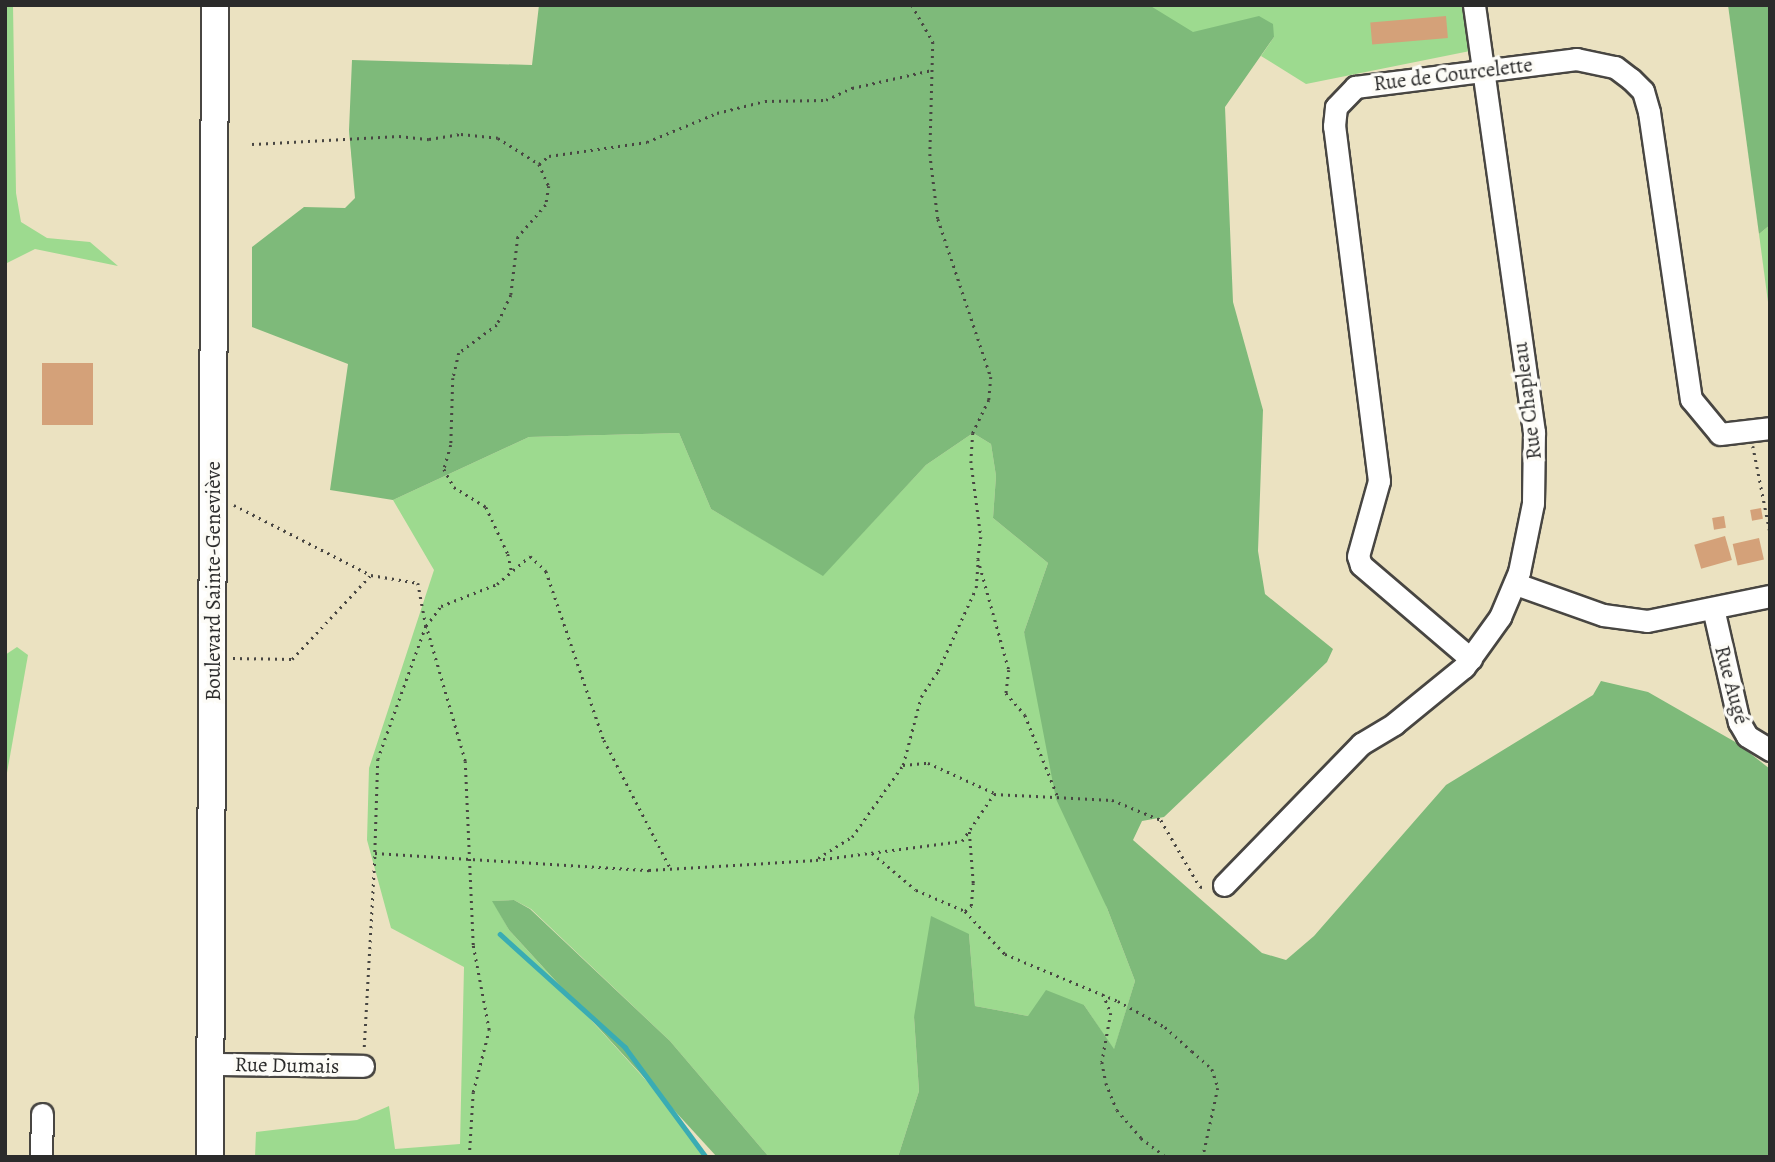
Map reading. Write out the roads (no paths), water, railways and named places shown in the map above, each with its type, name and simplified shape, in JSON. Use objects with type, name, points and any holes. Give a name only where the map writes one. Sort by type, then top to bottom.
[{"type":"main road","name":"Boulevard Sainte-Geneviève","points":[[210,1157],[215,5]]},
{"type":"street","name":"Rue Chapleau","points":[[1224,886],[1361,744],[1394,724],[1471,659],[1500,617],[1516,584],[1533,503],[1534,432],[1481,71],[1474,5]]},
{"type":"street","name":"Rue de Courcelette","points":[[1471,659],[1361,565],[1359,556],[1379,481],[1334,126],[1336,107],[1355,87],[1557,60],[1600,62],[1615,67],[1643,91],[1691,399],[1720,433],[1760,430]]},
{"type":"street","points":[[1516,584],[1619,620],[1647,621],[1770,596]]},
{"type":"street","name":"Rue Augé","points":[[1713,608],[1738,722],[1747,736],[1770,750]]},
{"type":"street","name":"Rue Dumais","points":[[211,1063],[363,1066]]},
{"type":"street","points":[[41,1157],[42,1114]]},
{"type":"waterway","points":[[500,934],[625,1047],[706,1157]]}]
